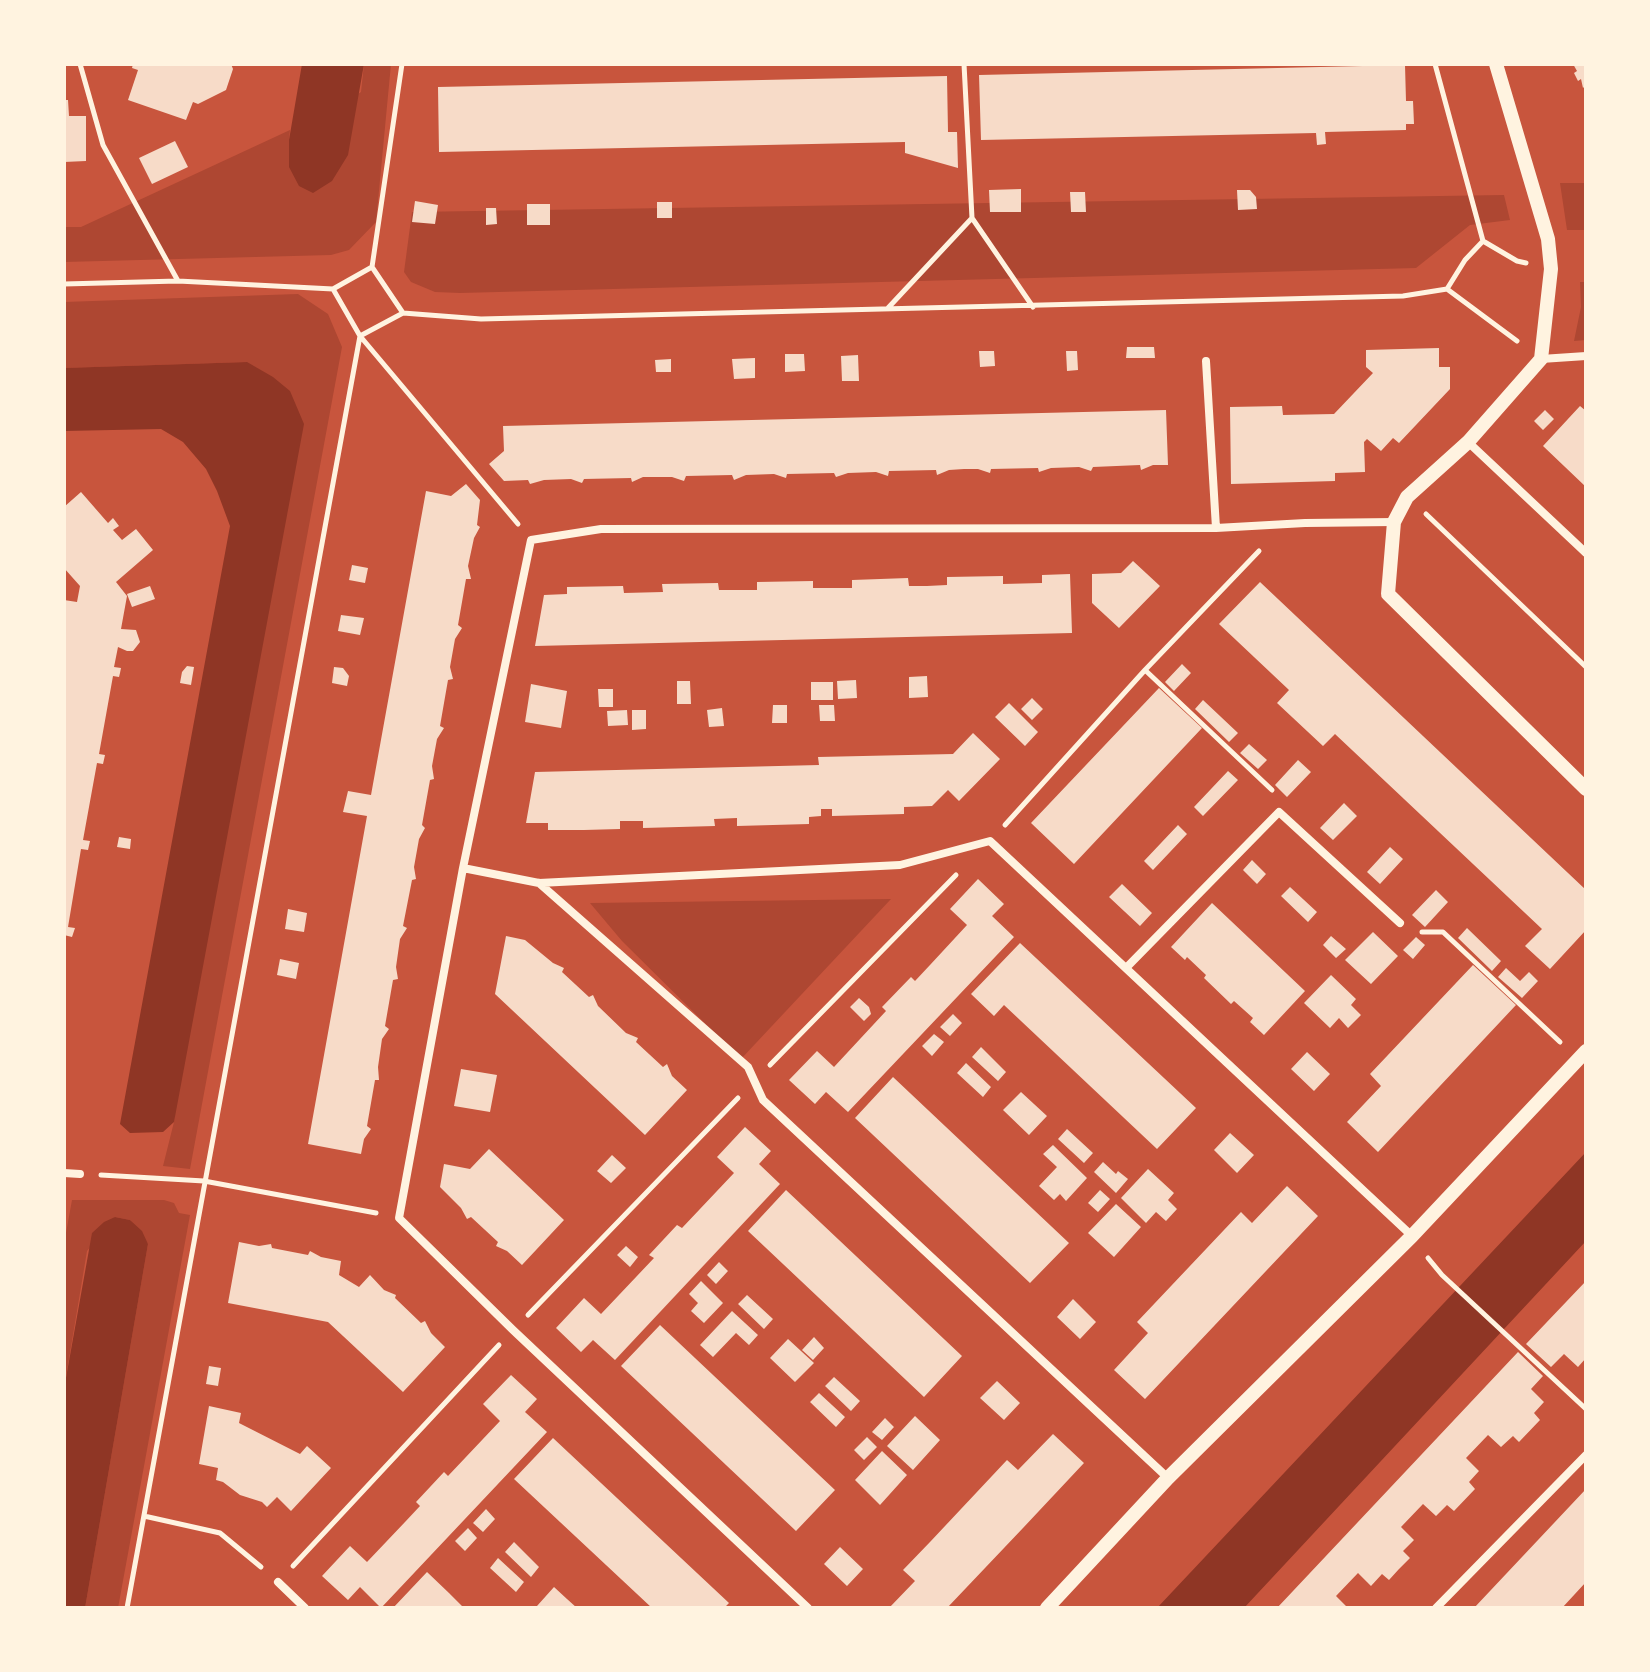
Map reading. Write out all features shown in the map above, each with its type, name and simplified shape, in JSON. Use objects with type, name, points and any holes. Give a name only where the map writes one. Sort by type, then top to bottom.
[{"type":"street","points":[[1496,64],[1548,239],[1551,269],[1541,359],[1468,442],[1407,497],[1394,522],[1388,594],[1586,789]]},
{"type":"street","points":[[1541,359],[1586,356]]},
{"type":"street","points":[[1206,361],[1216,528]]},
{"type":"street","points":[[1468,442],[1586,553]]},
{"type":"street","points":[[808,1608],[399,1218],[463,868],[531,540],[601,529],[1216,528],[1394,522]]},
{"type":"street","points":[[1126,968],[1279,812],[1400,923]]},
{"type":"street","points":[[463,868],[539,883],[900,865],[990,841],[1412,1236]]},
{"type":"street","points":[[539,883],[748,1067],[763,1100],[1168,1478]]},
{"type":"street","points":[[1047,1608],[1168,1478],[1412,1236],[1582,1055]]},
{"type":"street","points":[[64,1173],[80,1174]]},
{"type":"street","points":[[1436,1608],[1586,1455]]},
{"type":"street","points":[[278,1582],[305,1608]]},
{"type":"path","points":[[80,64],[103,145],[178,281]]},
{"type":"path","points":[[402,64],[372,267],[403,313]]},
{"type":"path","points":[[964,64],[972,218],[1033,307]]},
{"type":"path","points":[[1435,64],[1483,241],[1517,261],[1551,269]]},
{"type":"path","points":[[888,308],[972,218]]},
{"type":"path","points":[[1447,289],[1465,260],[1483,241]]},
{"type":"path","points":[[64,284],[178,281],[333,289],[372,267]]},
{"type":"path","points":[[333,289],[360,336],[531,540]]},
{"type":"path","points":[[360,336],[403,313],[481,319],[1033,307],[1403,296],[1447,289],[1541,359]]},
{"type":"path","points":[[127,1608],[360,336]]},
{"type":"path","points":[[1407,497],[1586,667]]},
{"type":"path","points":[[144,1516],[220,1533],[278,1582],[513,1330],[990,841],[1261,548]]},
{"type":"path","points":[[1145,670],[1274,792],[1279,812]]},
{"type":"path","points":[[1400,923],[1418,932],[1443,932],[1582,1055]]},
{"type":"path","points":[[80,1174],[204,1181],[399,1218]]},
{"type":"path","points":[[1442,1275],[1586,1409]]},
{"type":"shaded area","points":[[302,64],[364,64],[348,155],[332,181],[313,193],[299,186],[289,167],[289,140]]},
{"type":"shaded area","points":[[364,64],[391,64],[376,222],[349,250],[331,255],[64,262],[64,227],[81,227],[290,130],[289,140],[361,92]]},
{"type":"shaded area","points":[[1560,183],[1586,183],[1586,230],[1567,230]]},
{"type":"shaded area","points":[[1504,195],[1510,220],[1470,225],[1416,268],[460,293],[435,292],[411,282],[404,272],[412,212]]},
{"type":"shaded area","points":[[1580,282],[1586,282],[1586,340],[1574,341],[1581,307]]},
{"type":"shaded area","points":[[298,294],[328,314],[342,347],[190,1169],[163,1166],[174,1122],[247,362],[64,368],[64,302]]},
{"type":"shaded area","points":[[247,362],[290,391],[304,424],[174,1122],[163,1132],[130,1133],[120,1124],[230,526],[206,469],[183,442],[161,429],[64,431],[64,368]]},
{"type":"shaded area","points":[[891,899],[741,1059],[622,941],[590,903]]},
{"type":"shaded area","points":[[1586,1152],[1586,1241],[1244,1608],[1157,1608]]},
{"type":"shaded area","points":[[72,1200],[164,1200],[174,1203],[179,1213],[190,1215],[118,1608],[85,1608],[148,1244],[130,1220],[115,1217],[87,1251],[64,1389],[64,1244]]},
{"type":"shaded area","points":[[115,1217],[130,1220],[142,1231],[148,1244],[85,1608],[64,1608],[64,1389],[92,1233]]},
{"type":"building","points":[[133,64],[231,64],[233,69],[226,90],[198,104],[193,102],[186,120],[128,100],[138,70],[132,68]]},
{"type":"building","points":[[1573,64],[1586,64],[1586,85],[1583,88],[1581,79],[1578,81],[1574,73],[1577,71]]},
{"type":"building","points":[[1405,65],[1406,101],[1413,101],[1414,124],[1406,124],[1406,130],[1325,132],[1326,144],[1317,145],[1316,133],[981,140],[979,75]]},
{"type":"building","points":[[947,76],[948,132],[957,132],[958,168],[905,153],[905,142],[439,152],[438,87]]},
{"type":"building","points":[[64,100],[68,100],[69,116],[86,116],[86,161],[64,162]]},
{"type":"building","points":[[175,141],[188,167],[152,184],[139,158]]},
{"type":"building","points":[[1021,189],[1021,212],[990,212],[989,190]]},
{"type":"building","points":[[1237,190],[1250,190],[1256,197],[1257,209],[1238,210]]},
{"type":"building","points":[[1070,192],[1085,192],[1086,212],[1071,212]]},
{"type":"building","points":[[415,201],[438,205],[435,224],[412,222]]},
{"type":"building","points":[[657,202],[672,202],[672,218],[657,218]]},
{"type":"building","points":[[527,204],[550,204],[550,225],[527,225]]},
{"type":"building","points":[[486,208],[496,208],[497,224],[486,225]]},
{"type":"building","points":[[1127,347],[1154,347],[1155,358],[1126,358]]},
{"type":"building","points":[[1439,348],[1439,367],[1450,367],[1450,389],[1399,443],[1393,438],[1381,451],[1367,439],[1364,442],[1365,472],[1335,473],[1335,481],[1231,484],[1230,407],[1282,406],[1283,415],[1334,414],[1373,373],[1366,367],[1366,350]]},
{"type":"building","points":[[979,351],[994,351],[995,366],[980,367]]},
{"type":"building","points":[[1066,351],[1077,351],[1078,370],[1067,371]]},
{"type":"building","points":[[785,354],[804,354],[805,371],[785,372]]},
{"type":"building","points":[[858,355],[859,381],[842,381],[841,356]]},
{"type":"building","points":[[755,358],[755,378],[734,379],[732,359]]},
{"type":"building","points":[[671,359],[671,372],[656,372],[655,360]]},
{"type":"building","points":[[1580,406],[1586,411],[1586,487],[1543,446]]},
{"type":"building","points":[[1166,410],[1168,465],[1153,465],[1141,470],[1140,465],[1093,467],[1091,471],[1079,467],[1051,468],[1039,472],[1038,468],[991,469],[990,473],[964,469],[937,475],[936,470],[889,471],[888,476],[876,472],[848,473],[836,477],[834,473],[787,474],[786,478],[774,474],[746,475],[734,480],[732,475],[686,476],[684,481],[672,477],[643,477],[632,482],[631,478],[584,479],[582,483],[571,479],[530,484],[528,480],[504,481],[489,464],[504,451],[503,426]]},
{"type":"building","points":[[1545,410],[1554,419],[1543,430],[1534,421]]},
{"type":"building","points":[[466,484],[480,500],[477,525],[480,527],[474,538],[468,566],[471,579],[466,579],[458,625],[462,628],[455,639],[450,667],[453,679],[448,680],[440,726],[444,728],[437,739],[432,766],[434,779],[430,780],[422,825],[425,828],[419,839],[414,867],[416,879],[412,880],[403,926],[407,928],[400,939],[396,967],[398,979],[393,980],[385,1026],[389,1029],[382,1039],[379,1080],[375,1080],[367,1126],[371,1129],[364,1139],[361,1154],[308,1144],[367,816],[343,812],[348,791],[371,795],[426,491],[451,496]]},
{"type":"building","points":[[81,492],[108,523],[113,518],[119,526],[113,530],[122,540],[136,529],[153,550],[116,582],[127,596],[121,629],[136,630],[140,642],[133,651],[118,647],[114,667],[121,668],[119,677],[113,676],[99,754],[105,755],[103,764],[97,763],[83,840],[90,841],[88,850],[81,849],[68,927],[75,928],[72,937],[64,935],[64,600],[77,602],[80,586],[64,568],[64,507]]},
{"type":"building","points":[[1133,561],[1160,586],[1119,628],[1092,603],[1092,574],[1121,573]]},
{"type":"building","points":[[352,565],[368,568],[365,583],[349,580]]},
{"type":"building","points":[[1070,574],[1072,633],[535,646],[544,595],[567,594],[567,587],[623,586],[624,593],[663,592],[662,584],[718,583],[719,590],[757,590],[757,582],[813,581],[813,588],[852,588],[852,580],[908,578],[909,586],[927,586],[947,585],[947,577],[1003,576],[1003,584],[1042,583],[1042,575]]},
{"type":"building","points":[[1260,582],[1586,890],[1586,930],[1550,969],[1525,946],[1542,929],[1335,734],[1323,746],[1277,703],[1289,690],[1219,624]]},
{"type":"building","points":[[150,586],[155,599],[132,607],[127,594]]},
{"type":"building","points":[[341,615],[364,618],[360,635],[338,631]]},
{"type":"building","points":[[1182,664],[1191,673],[1174,691],[1165,682]]},
{"type":"building","points":[[187,666],[194,667],[191,685],[180,683]]},
{"type":"building","points":[[334,667],[343,668],[349,676],[347,686],[332,683]]},
{"type":"building","points":[[927,676],[928,697],[909,698],[909,677]]},
{"type":"building","points":[[856,680],[857,698],[838,699],[837,681]]},
{"type":"building","points":[[677,681],[690,681],[691,704],[677,704]]},
{"type":"building","points":[[811,682],[833,682],[833,700],[811,700]]},
{"type":"building","points":[[531,684],[567,691],[561,728],[525,722]]},
{"type":"building","points":[[1159,688],[1202,728],[1074,864],[1031,823]]},
{"type":"building","points":[[598,689],[613,689],[613,707],[599,707]]},
{"type":"building","points":[[1032,698],[1043,709],[1032,720],[1021,709]]},
{"type":"building","points":[[1203,700],[1238,733],[1229,742],[1195,709]]},
{"type":"building","points":[[1009,703],[1038,732],[1025,746],[995,717]]},
{"type":"building","points":[[773,705],[787,705],[787,723],[772,723]]},
{"type":"building","points":[[819,705],[834,705],[835,721],[820,721]]},
{"type":"building","points":[[722,708],[724,726],[709,727],[707,710]]},
{"type":"building","points":[[627,710],[628,725],[608,726],[607,711]]},
{"type":"building","points":[[632,710],[646,710],[646,729],[632,730]]},
{"type":"building","points":[[973,733],[1000,759],[959,801],[948,790],[932,806],[904,807],[904,814],[832,816],[832,809],[821,809],[821,816],[809,817],[809,824],[737,826],[737,818],[714,819],[715,826],[643,828],[643,821],[620,821],[620,829],[584,830],[548,830],[548,823],[526,823],[535,772],[819,765],[818,757],[953,754]]},
{"type":"building","points":[[1249,744],[1267,760],[1258,769],[1240,753]]},
{"type":"building","points":[[1298,760],[1311,772],[1287,797],[1275,785]]},
{"type":"building","points":[[1228,771],[1238,780],[1203,816],[1194,807]]},
{"type":"building","points":[[1344,803],[1357,816],[1333,840],[1320,828]]},
{"type":"building","points":[[1178,825],[1187,834],[1153,870],[1144,861]]},
{"type":"building","points":[[119,837],[131,839],[130,849],[117,847]]},
{"type":"building","points":[[1390,847],[1403,859],[1380,884],[1367,872]]},
{"type":"building","points":[[1252,860],[1266,874],[1257,884],[1243,870]]},
{"type":"building","points":[[978,879],[1004,904],[992,916],[1014,937],[848,1112],[826,1092],[815,1104],[789,1080],[817,1051],[834,1067],[886,1011],[882,1007],[911,977],[915,981],[967,925],[950,909]]},
{"type":"building","points":[[1122,884],[1152,913],[1140,926],[1109,897]]},
{"type":"building","points":[[1290,887],[1317,912],[1308,922],[1281,896]]},
{"type":"building","points":[[1436,890],[1448,902],[1425,927],[1412,915]]},
{"type":"building","points":[[1212,903],[1305,991],[1264,1035],[1250,1022],[1253,1018],[1234,1001],[1231,1004],[1204,978],[1206,975],[1171,947]]},
{"type":"building","points":[[288,909],[307,913],[304,932],[285,929]]},
{"type":"building","points":[[1467,928],[1501,961],[1492,971],[1458,938]]},
{"type":"building","points":[[1373,932],[1398,956],[1371,984],[1345,960]]},
{"type":"building","points":[[506,936],[525,940],[564,968],[562,972],[589,997],[593,995],[598,1006],[626,1033],[638,1038],[636,1042],[663,1067],[667,1064],[672,1076],[687,1090],[645,1135],[495,994]]},
{"type":"building","points":[[1331,936],[1346,949],[1336,958],[1323,945]]},
{"type":"building","points":[[1416,937],[1425,945],[1413,959],[1403,950]]},
{"type":"building","points":[[1020,943],[1196,1108],[1157,1149],[1004,1005],[994,1016],[971,994]]},
{"type":"building","points":[[280,959],[299,963],[296,979],[277,975]]},
{"type":"building","points":[[1473,965],[1516,1005],[1378,1152],[1347,1122],[1381,1086],[1370,1074]]},
{"type":"building","points":[[1506,968],[1520,981],[1529,972],[1538,981],[1522,998],[1498,977]]},
{"type":"building","points":[[1331,975],[1356,999],[1351,1005],[1361,1015],[1348,1028],[1339,1018],[1330,1028],[1304,1003]]},
{"type":"building","points":[[859,998],[869,1007],[871,1014],[864,1021],[850,1007]]},
{"type":"building","points":[[953,1014],[962,1023],[950,1036],[940,1027]]},
{"type":"building","points":[[934,1034],[944,1042],[932,1056],[922,1046]]},
{"type":"building","points":[[981,1047],[1006,1072],[998,1081],[972,1057]]},
{"type":"building","points":[[1307,1052],[1330,1074],[1314,1091],[1291,1069]]},
{"type":"building","points":[[966,1063],[991,1087],[983,1097],[957,1073]]},
{"type":"building","points":[[461,1069],[497,1075],[490,1112],[454,1106]]},
{"type":"building","points":[[893,1077],[1069,1243],[1030,1283],[855,1118]]},
{"type":"building","points":[[1021,1092],[1047,1116],[1029,1135],[1003,1110]]},
{"type":"building","points":[[745,1127],[771,1151],[759,1164],[780,1184],[615,1360],[593,1340],[581,1352],[556,1328],[584,1298],[601,1314],[654,1258],[649,1255],[677,1225],[682,1228],[734,1173],[717,1157]]},
{"type":"building","points":[[1067,1129],[1093,1153],[1084,1163],[1058,1139]]},
{"type":"building","points":[[1230,1133],[1254,1155],[1237,1173],[1214,1150]]},
{"type":"building","points":[[1053,1145],[1087,1178],[1066,1201],[1060,1194],[1054,1200],[1039,1186],[1057,1167],[1043,1154]]},
{"type":"building","points":[[489,1149],[564,1220],[522,1265],[507,1251],[496,1246],[498,1242],[471,1217],[467,1219],[461,1208],[440,1187],[444,1164],[470,1169]]},
{"type":"building","points":[[612,1155],[626,1168],[611,1183],[597,1171]]},
{"type":"building","points":[[1103,1162],[1116,1174],[1118,1171],[1128,1179],[1116,1193],[1094,1172]]},
{"type":"building","points":[[1148,1169],[1174,1193],[1168,1200],[1177,1209],[1166,1221],[1156,1212],[1146,1223],[1121,1198]]},
{"type":"building","points":[[1287,1186],[1318,1216],[1145,1399],[1114,1370],[1148,1333],[1137,1322],[1241,1212],[1252,1223]]},
{"type":"building","points":[[786,1190],[962,1356],[924,1397],[748,1231]]},
{"type":"building","points":[[1100,1190],[1110,1199],[1098,1212],[1088,1203]]},
{"type":"building","points":[[1116,1204],[1141,1227],[1114,1257],[1088,1233]]},
{"type":"building","points":[[239,1242],[259,1246],[271,1244],[272,1248],[308,1255],[310,1251],[341,1261],[339,1275],[359,1287],[370,1275],[384,1290],[396,1295],[395,1298],[421,1323],[425,1321],[431,1333],[445,1347],[403,1392],[328,1322],[228,1303]]},
{"type":"building","points":[[626,1246],[638,1257],[630,1267],[617,1255]]},
{"type":"building","points":[[719,1262],[728,1271],[716,1284],[707,1275]]},
{"type":"building","points":[[701,1281],[723,1303],[704,1323],[691,1311],[698,1303],[689,1294]]},
{"type":"building","points":[[1586,1281],[1586,1358],[1578,1367],[1564,1354],[1551,1367],[1526,1344]]},
{"type":"building","points":[[747,1295],[773,1319],[764,1329],[738,1304]]},
{"type":"building","points":[[1073,1299],[1096,1322],[1080,1339],[1057,1317]]},
{"type":"building","points":[[732,1311],[758,1335],[749,1345],[736,1333],[713,1357],[700,1345]]},
{"type":"building","points":[[660,1325],[835,1490],[796,1531],[621,1366]]},
{"type":"building","points":[[814,1337],[824,1348],[813,1360],[802,1350]]},
{"type":"building","points":[[788,1339],[814,1363],[795,1382],[770,1358]]},
{"type":"building","points":[[1518,1352],[1543,1376],[1531,1389],[1544,1402],[1534,1413],[1540,1420],[1519,1442],[1513,1436],[1501,1447],[1488,1435],[1466,1458],[1479,1471],[1469,1482],[1475,1489],[1454,1511],[1447,1505],[1436,1516],[1423,1504],[1401,1527],[1414,1540],[1403,1551],[1410,1558],[1389,1580],[1382,1574],[1371,1586],[1358,1573],[1336,1596],[1348,1608],[1277,1608]]},
{"type":"building","points":[[209,1366],[221,1368],[218,1386],[206,1384]]},
{"type":"building","points":[[511,1375],[537,1399],[525,1412],[547,1432],[381,1608],[360,1587],[348,1600],[322,1576],[350,1546],[367,1562],[420,1506],[416,1502],[444,1472],[448,1476],[500,1421],[483,1404]]},
{"type":"building","points":[[834,1377],[860,1401],[851,1411],[825,1386]]},
{"type":"building","points":[[997,1381],[1020,1403],[1004,1420],[980,1398]]},
{"type":"building","points":[[819,1393],[845,1417],[836,1427],[810,1402]]},
{"type":"building","points":[[209,1406],[241,1413],[239,1423],[300,1454],[307,1446],[331,1468],[291,1511],[277,1497],[267,1507],[262,1502],[240,1495],[216,1480],[218,1468],[199,1464]]},
{"type":"building","points":[[915,1416],[940,1440],[913,1470],[887,1446]]},
{"type":"building","points":[[885,1418],[894,1427],[882,1440],[872,1432]]},
{"type":"building","points":[[1053,1434],[1084,1463],[1023,1528],[947,1608],[889,1608],[915,1581],[903,1570],[1007,1460],[1018,1470]]},
{"type":"building","points":[[867,1437],[877,1447],[864,1460],[854,1450]]},
{"type":"building","points":[[553,1438],[729,1603],[724,1608],[652,1608],[514,1479]]},
{"type":"building","points":[[882,1451],[907,1475],[880,1505],[855,1480]]},
{"type":"building","points":[[1586,1489],[1586,1582],[1562,1608],[1474,1608]]},
{"type":"building","points":[[486,1509],[495,1519],[483,1532],[473,1523]]},
{"type":"building","points":[[468,1528],[477,1538],[465,1551],[455,1541]]},
{"type":"building","points":[[514,1542],[539,1567],[531,1577],[505,1552]]},
{"type":"building","points":[[840,1547],[863,1569],[847,1586],[824,1564]]},
{"type":"building","points":[[498,1558],[524,1582],[516,1592],[490,1568]]},
{"type":"building","points":[[427,1572],[449,1593],[464,1608],[393,1608]]},
{"type":"building","points":[[554,1587],[577,1608],[539,1608],[537,1606]]}]
